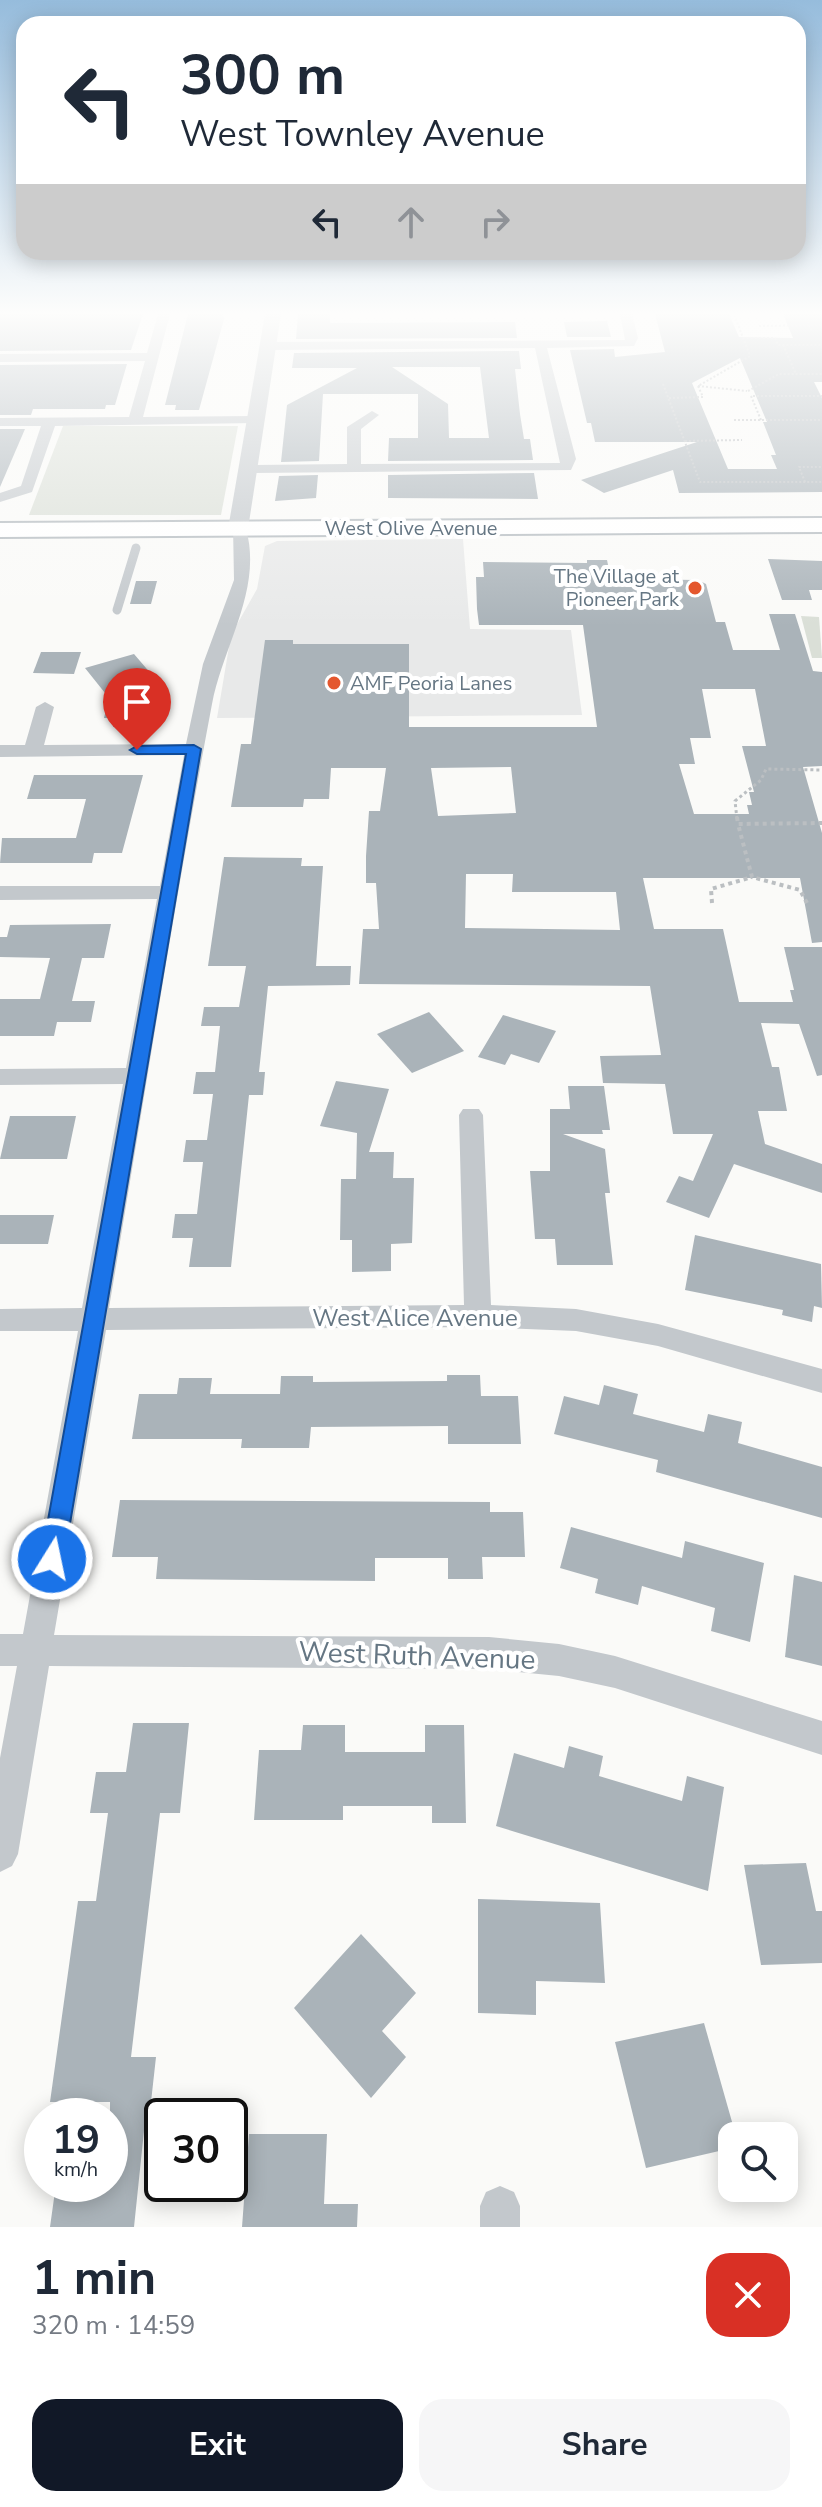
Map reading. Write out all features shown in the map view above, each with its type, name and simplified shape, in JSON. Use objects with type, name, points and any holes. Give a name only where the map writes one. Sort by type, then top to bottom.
[{"type":"main road","name":"West Olive Avenue","points":[[0,530],[822,525]]},
{"type":"street","points":[[354,469],[354,427],[368,418]]},
{"type":"street","points":[[246,469],[566,467],[569,459],[559,418]]},
{"type":"street","points":[[0,422],[253,420],[238,529],[245,546],[239,595],[211,667],[194,749],[0,1854]]},
{"type":"street","points":[[0,498],[27,489],[49,422]]},
{"type":"street","points":[[33,751],[45,707]]},
{"type":"street","points":[[0,751],[194,749]]},
{"type":"street","points":[[0,893],[170,892]]},
{"type":"street","points":[[0,1077],[135,1076]]},
{"type":"street","points":[[471,1115],[478,1316]]},
{"type":"street","name":"West Alice Avenue","points":[[0,1320],[478,1316],[576,1320],[658,1335],[822,1381]]},
{"type":"street","name":"West Ruth Avenue","points":[[0,1650],[489,1653],[559,1660],[615,1672],[822,1738]]},
{"type":"lane","points":[[117,610],[136,548]]},
{"type":"path","points":[[676,418],[700,482],[822,482]]},
{"type":"path","points":[[734,420],[822,420]]},
{"type":"path","points":[[685,441],[742,440]]},
{"type":"path","points":[[805,482],[799,467],[822,467]]},
{"type":"path","points":[[752,877],[735,801],[761,780],[766,769],[822,770]]},
{"type":"path","points":[[738,824],[822,823]]},
{"type":"path","points":[[712,903],[711,889],[752,877],[800,890],[807,903]]},
{"type":"shaded area","points":[[63,426],[238,426],[221,515],[29,515]]},
{"type":"shaded area","points":[[463,539],[470,629],[571,630],[582,715],[217,718],[231,635],[257,589],[265,546],[277,541]]},
{"type":"shaded area","points":[[801,616],[819,617],[822,658],[812,658]]},
{"type":"building","points":[[286,418],[322,418],[319,461],[281,462]]},
{"type":"building","points":[[418,418],[448,418],[449,438],[489,438],[486,418],[521,418],[524,439],[530,439],[533,460],[388,461],[389,438],[418,438]]},
{"type":"building","points":[[586,418],[707,418],[728,469],[777,469],[771,455],[776,455],[763,422],[767,422],[765,418],[822,418],[822,492],[679,493],[673,470],[604,493],[581,480],[697,442],[595,442],[591,423],[587,423]]},
{"type":"building","points":[[0,429],[25,429],[0,487]]},
{"type":"building","points":[[534,473],[538,499],[388,498],[388,475]]},
{"type":"building","points":[[318,475],[316,498],[275,501],[279,476]]},
{"type":"building","points":[[768,559],[822,561],[822,590],[809,590],[812,600],[782,600]]},
{"type":"building","points":[[587,560],[607,560],[611,579],[698,580],[706,584],[716,622],[725,622],[733,650],[780,650],[769,614],[795,614],[813,671],[822,672],[822,766],[803,767],[822,833],[822,942],[812,943],[800,878],[643,878],[654,929],[723,929],[739,1002],[793,1002],[790,990],[794,990],[784,947],[822,947],[822,1075],[817,1076],[799,1024],[761,1023],[772,1067],[779,1067],[787,1111],[758,1111],[765,1144],[822,1164],[822,1193],[734,1164],[709,1218],[666,1202],[679,1176],[693,1181],[713,1134],[673,1134],[665,1084],[603,1083],[600,1056],[661,1055],[650,986],[359,984],[363,929],[379,929],[376,883],[366,883],[366,856],[369,811],[380,811],[386,768],[331,768],[329,799],[304,799],[303,807],[231,807],[241,744],[251,744],[265,640],[293,640],[293,644],[409,644],[409,727],[597,727],[583,625],[479,625],[477,609],[476,577],[484,577],[483,562],[587,563]],"holes":[[[702,689],[755,689],[766,746],[742,746],[754,792],[749,792],[752,805],[747,805],[749,814],[694,814],[679,764],[695,764],[690,738],[711,738]],[[511,767],[516,813],[438,816],[431,768]],[[466,874],[513,874],[512,892],[616,892],[620,930],[465,928]]]},
{"type":"building","points":[[136,581],[157,581],[151,604],[130,604]]},
{"type":"building","points":[[41,652],[81,652],[74,674],[33,673]]},
{"type":"building","points":[[134,654],[158,682],[148,727],[113,727],[115,718],[104,718],[109,698],[85,668]]},
{"type":"building","points":[[34,775],[143,775],[122,853],[94,853],[92,863],[0,863],[2,838],[76,838],[86,799],[27,799]]},
{"type":"building","points":[[224,857],[302,858],[301,866],[323,866],[316,966],[351,966],[350,985],[268,986],[259,1072],[265,1072],[263,1095],[249,1095],[231,1267],[189,1267],[193,1238],[172,1238],[175,1214],[197,1214],[203,1162],[183,1162],[186,1140],[207,1140],[213,1094],[193,1094],[196,1072],[215,1072],[220,1026],[201,1026],[204,1007],[239,1007],[246,966],[208,966]]},
{"type":"building","points":[[111,924],[104,958],[82,958],[72,1001],[95,1001],[91,1022],[57,1022],[54,1036],[0,1036],[0,999],[40,999],[50,958],[0,957],[0,937],[7,937],[10,925]]},
{"type":"building","points":[[429,1012],[464,1051],[412,1073],[377,1034]]},
{"type":"building","points":[[503,1015],[556,1031],[539,1063],[511,1054],[505,1065],[478,1057]]},
{"type":"building","points":[[336,1081],[389,1089],[369,1152],[394,1152],[393,1178],[414,1178],[412,1243],[391,1244],[391,1271],[352,1272],[352,1240],[340,1240],[341,1179],[356,1179],[357,1133],[320,1126]]},
{"type":"building","points":[[568,1086],[604,1086],[610,1130],[602,1130],[603,1134],[563,1134],[605,1149],[610,1193],[605,1193],[613,1265],[557,1265],[555,1239],[535,1239],[530,1171],[550,1171],[550,1109],[570,1109]]},
{"type":"building","points":[[10,1116],[76,1116],[67,1159],[0,1159]]},
{"type":"building","points":[[0,1215],[54,1215],[48,1244],[0,1244]]},
{"type":"building","points":[[695,1235],[821,1264],[822,1308],[814,1306],[812,1322],[782,1315],[783,1310],[685,1290]]},
{"type":"building","points":[[447,1375],[480,1375],[481,1396],[518,1396],[521,1444],[448,1444],[448,1426],[311,1427],[309,1448],[241,1448],[242,1439],[132,1439],[139,1394],[177,1394],[179,1378],[212,1378],[210,1394],[280,1394],[281,1376],[313,1376],[313,1382],[447,1381]]},
{"type":"building","points":[[604,1385],[638,1394],[633,1414],[704,1432],[708,1414],[742,1422],[738,1443],[822,1467],[822,1518],[656,1472],[658,1460],[554,1434],[564,1396],[599,1405]]},
{"type":"building","points":[[120,1500],[490,1502],[490,1512],[523,1512],[525,1557],[482,1557],[483,1579],[448,1579],[448,1558],[375,1558],[375,1581],[156,1579],[158,1557],[112,1557]]},
{"type":"building","points":[[571,1527],[682,1558],[685,1541],[764,1563],[750,1642],[711,1631],[715,1608],[642,1586],[638,1605],[595,1593],[598,1579],[560,1568]]},
{"type":"building","points":[[794,1575],[822,1582],[822,1666],[785,1657]]},
{"type":"building","points":[[133,1723],[189,1723],[180,1813],[160,1813],[131,2057],[156,2057],[151,2098],[144,2098],[144,2131],[134,2227],[50,2227],[53,2202],[128,2202],[128,2098],[51,2098],[78,1901],[96,1901],[108,1813],[90,1813],[96,1772],[126,1772]]},
{"type":"building","points":[[303,1725],[345,1725],[345,1752],[425,1752],[425,1725],[464,1725],[466,1823],[432,1823],[432,1806],[343,1806],[343,1820],[254,1820],[259,1750],[301,1750]]},
{"type":"building","points":[[569,1746],[603,1756],[599,1776],[682,1801],[687,1776],[724,1787],[708,1891],[496,1826],[514,1753],[564,1768]]},
{"type":"building","points":[[806,1863],[816,1911],[822,1911],[822,1963],[761,1965],[744,1865]]},
{"type":"building","points":[[478,1899],[600,1903],[605,1983],[536,1981],[536,2015],[478,2013]]},
{"type":"building","points":[[361,1934],[416,1993],[382,2031],[406,2057],[371,2098],[294,2008]]},
{"type":"building","points":[[704,2023],[732,2122],[718,2122],[718,2151],[646,2168],[615,2042]]},
{"type":"building","points":[[249,2134],[327,2134],[324,2204],[358,2204],[357,2227],[242,2227],[244,2202],[248,2202]]},
{"type":"place","name":"The Village at Pioneer Park","points":[[695,588]]},
{"type":"place","name":"AMF Peoria Lanes","points":[[334,683]]},
{"type":"route","points":[[52,1559],[194,749],[137,750]]}]
